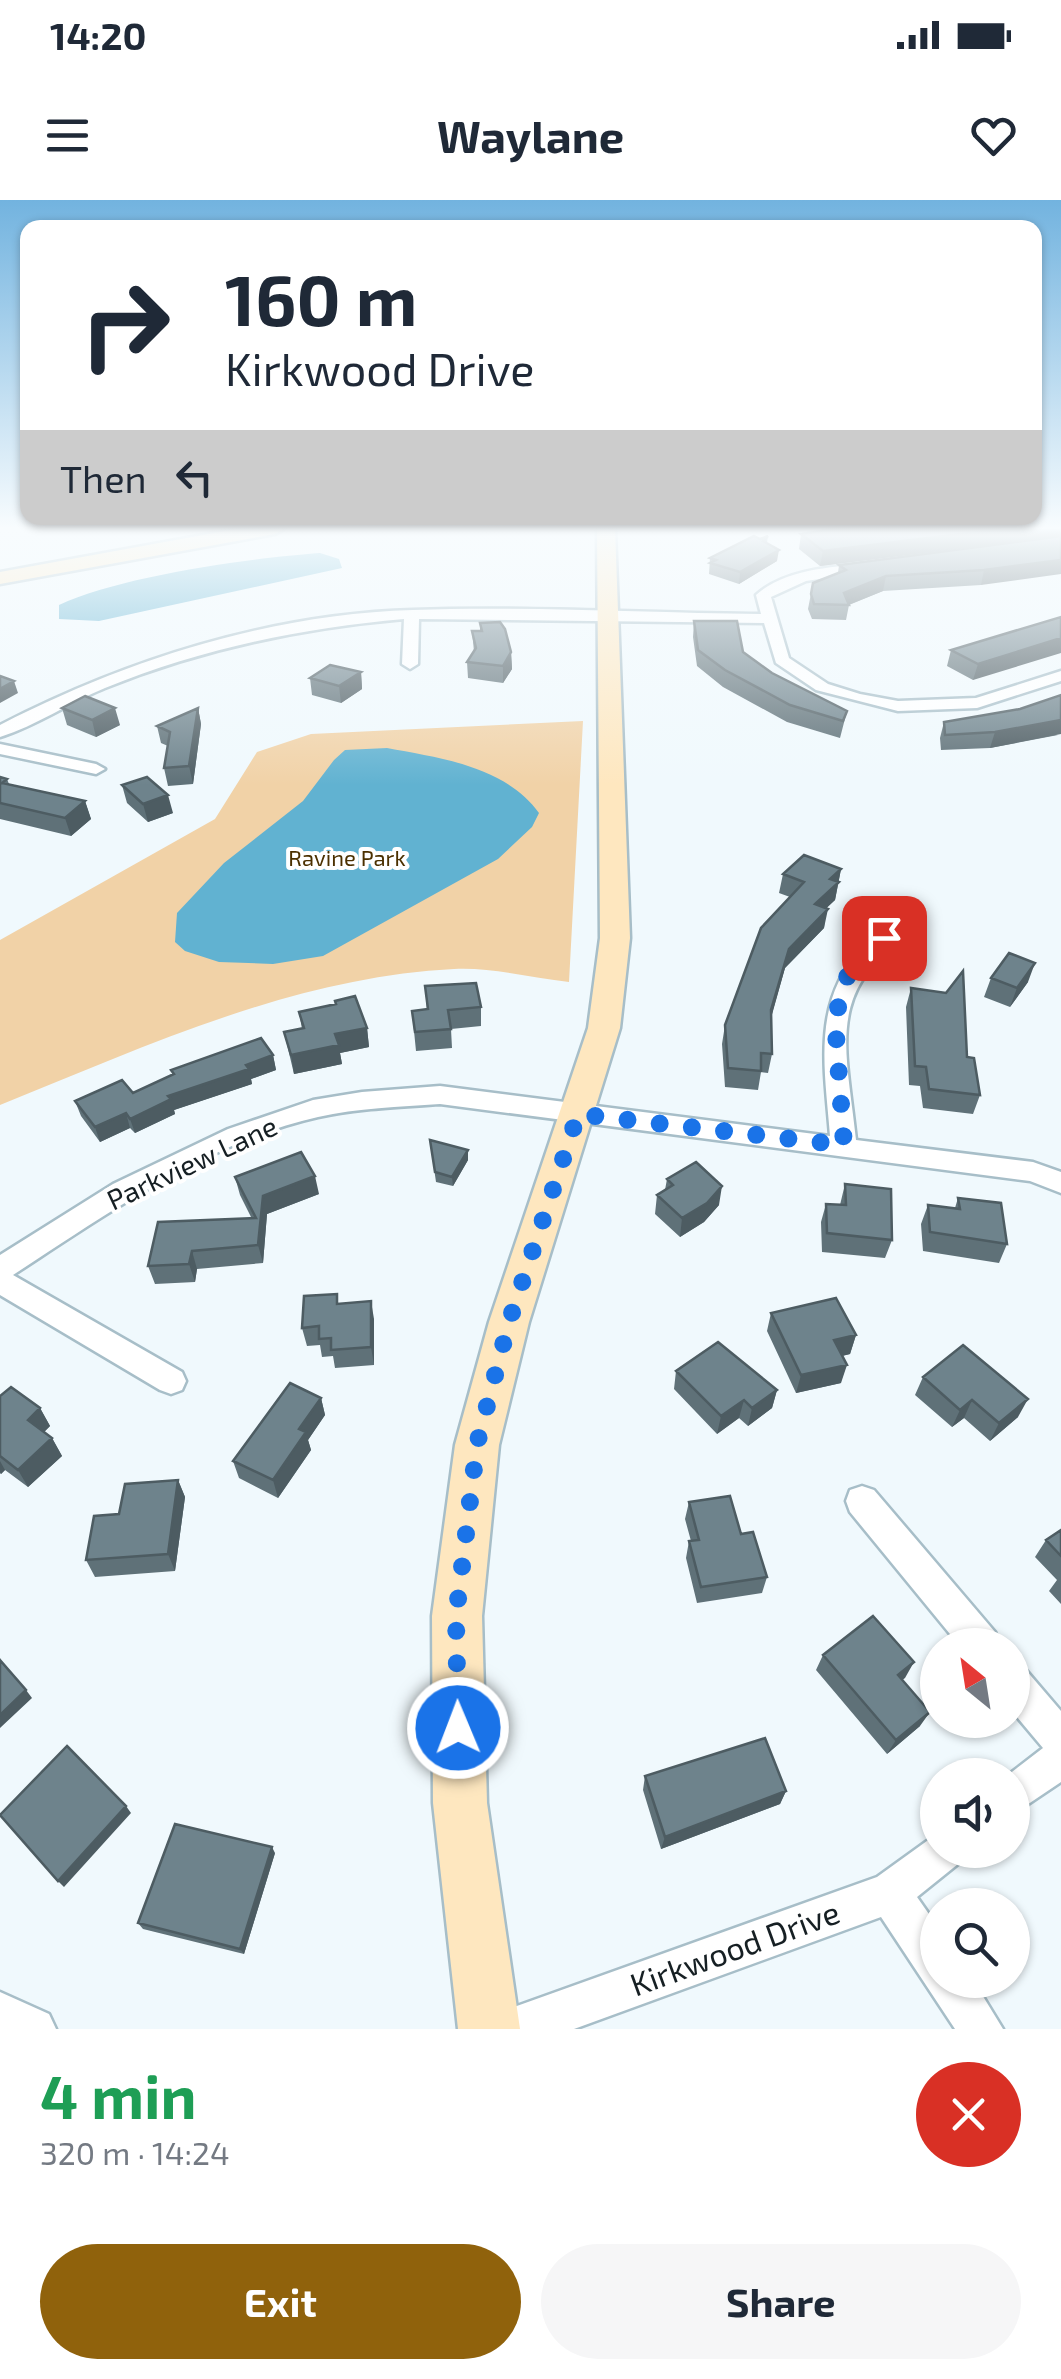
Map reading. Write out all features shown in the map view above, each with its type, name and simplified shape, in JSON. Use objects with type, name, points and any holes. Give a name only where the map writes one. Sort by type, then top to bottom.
[{"type":"street","points":[[0,732],[56,700],[145,668],[294,627],[409,614]]},
{"type":"street","points":[[410,664],[412,614]]},
{"type":"street","points":[[435,614],[769,619]]},
{"type":"street","points":[[768,614],[782,660],[822,687],[856,698],[898,706],[977,703],[1061,676]]},
{"type":"street","points":[[489,2029],[460,1803],[456,1616],[477,1444],[509,1322],[604,1028],[615,938],[611,617]]},
{"type":"street","points":[[0,749],[96,770]]},
{"type":"street","points":[[844,1145],[835,1020],[845,979],[884,938],[908,925]]},
{"type":"street","name":"Parkview Lane","points":[[0,1269],[122,1191],[238,1135],[314,1110],[362,1101],[440,1095],[578,1114]]},
{"type":"street","points":[[578,1114],[844,1145],[1032,1172],[1061,1183]]},
{"type":"street","points":[[0,1281],[171,1381]]},
{"type":"street","points":[[862,1501],[968,1628]]},
{"type":"street","points":[[1030,1703],[1061,1740]]},
{"type":"street","points":[[1030,1782],[1061,1758]]},
{"type":"street","name":"Kirkwood Drive","points":[[514,2029],[890,1893],[921,1868]]},
{"type":"street","points":[[890,1893],[920,1937]]},
{"type":"street","points":[[960,1998],[980,2029]]},
{"type":"street","points":[[0,2014],[34,2029]]},
{"type":"green space","name":"Ravine Park","points":[[583,721],[569,982],[454,969],[337,985],[222,1018],[0,1105],[0,940],[215,819],[257,752],[311,734]]},
{"type":"water","points":[[59,614],[129,614],[99,621],[59,619]]},
{"type":"water","points":[[387,748],[490,774],[525,797],[539,813],[532,827],[498,859],[323,956],[273,964],[219,962],[185,951],[175,942],[177,913],[224,863],[303,801],[334,760],[345,750]]},
{"type":"building","points":[[1061,617],[1061,638],[978,664],[951,650]]},
{"type":"building","points":[[694,621],[737,621],[743,652],[772,673],[847,711],[843,721],[790,705],[725,670],[698,650]]},
{"type":"building","points":[[500,622],[511,652],[503,666],[467,662],[476,648],[472,631],[482,631],[480,623]]},
{"type":"building","points":[[330,665],[361,672],[339,686],[310,678]]},
{"type":"building","points":[[0,676],[14,681],[0,689]]},
{"type":"building","points":[[1061,695],[1061,720],[995,732],[945,735],[944,722],[1020,709]]},
{"type":"building","points":[[85,696],[115,708],[92,720],[62,708]]},
{"type":"building","points":[[198,708],[189,766],[164,768],[170,732],[157,726]]},
{"type":"building","points":[[0,777],[7,779],[2,783],[85,801],[65,818],[0,803]]},
{"type":"building","points":[[147,777],[168,795],[143,804],[122,785]]},
{"type":"building","points":[[804,855],[841,869],[830,879],[839,882],[815,904],[828,909],[789,949],[771,1010],[772,1054],[761,1053],[761,1071],[728,1068],[725,1025],[761,928],[804,882],[783,874]]},
{"type":"building","points":[[1009,953],[1035,963],[1017,988],[991,978]]},
{"type":"building","points":[[963,971],[967,1057],[974,1058],[980,1095],[929,1089],[926,1067],[915,1066],[911,988],[946,993]]},
{"type":"building","points":[[476,983],[481,1007],[448,1010],[451,1029],[415,1032],[412,1011],[428,1009],[425,986]]},
{"type":"building","points":[[355,996],[367,1028],[335,1034],[339,1045],[291,1055],[284,1032],[304,1028],[299,1012]]},
{"type":"building","points":[[261,1038],[273,1055],[246,1065],[249,1069],[168,1096],[171,1099],[130,1119],[126,1113],[95,1127],[75,1101],[122,1080],[133,1093],[174,1074],[171,1070]]},
{"type":"building","points":[[430,1140],[468,1150],[452,1177],[435,1172]]},
{"type":"building","points":[[301,1152],[315,1176],[263,1196],[258,1245],[192,1251],[189,1264],[148,1266],[158,1222],[256,1218],[235,1177]]},
{"type":"building","points":[[696,1162],[722,1186],[707,1203],[682,1218],[657,1195],[673,1185],[667,1179]]},
{"type":"building","points":[[845,1184],[891,1189],[892,1240],[827,1233],[826,1204],[846,1205]]},
{"type":"building","points":[[958,1198],[1001,1203],[1007,1244],[930,1232],[928,1205],[960,1209]]},
{"type":"building","points":[[337,1294],[337,1304],[371,1301],[371,1347],[331,1350],[331,1338],[319,1339],[319,1326],[302,1328],[304,1296]]},
{"type":"building","points":[[836,1298],[856,1335],[834,1340],[847,1365],[801,1375],[771,1313]]},
{"type":"building","points":[[718,1342],[777,1390],[752,1408],[744,1400],[721,1416],[676,1371]]},
{"type":"building","points":[[963,1345],[1028,1399],[999,1423],[972,1400],[960,1410],[923,1377]]},
{"type":"building","points":[[290,1383],[321,1398],[299,1429],[306,1432],[273,1480],[233,1461]]},
{"type":"building","points":[[11,1387],[40,1408],[28,1420],[52,1438],[18,1470],[0,1456],[0,1396]]},
{"type":"building","points":[[178,1480],[168,1554],[86,1560],[94,1516],[119,1514],[125,1484]]},
{"type":"building","points":[[730,1496],[741,1534],[753,1532],[767,1577],[701,1587],[689,1541],[699,1540],[689,1502]]},
{"type":"building","points":[[1061,1530],[1061,1556],[1046,1540]]},
{"type":"building","points":[[873,1616],[914,1662],[898,1675],[920,1700],[920,1720],[896,1740],[823,1655]]},
{"type":"building","points":[[0,1660],[26,1690],[0,1715]]},
{"type":"building","points":[[765,1738],[786,1791],[665,1837],[645,1776]]},
{"type":"building","points":[[67,1746],[126,1806],[58,1881],[0,1815]]},
{"type":"building","points":[[175,1824],[272,1847],[240,1949],[138,1923]]},
{"type":"route","points":[[458,1728],[456,1616],[477,1444],[509,1322],[578,1114],[844,1145],[835,1020],[845,979],[884,938]]}]
